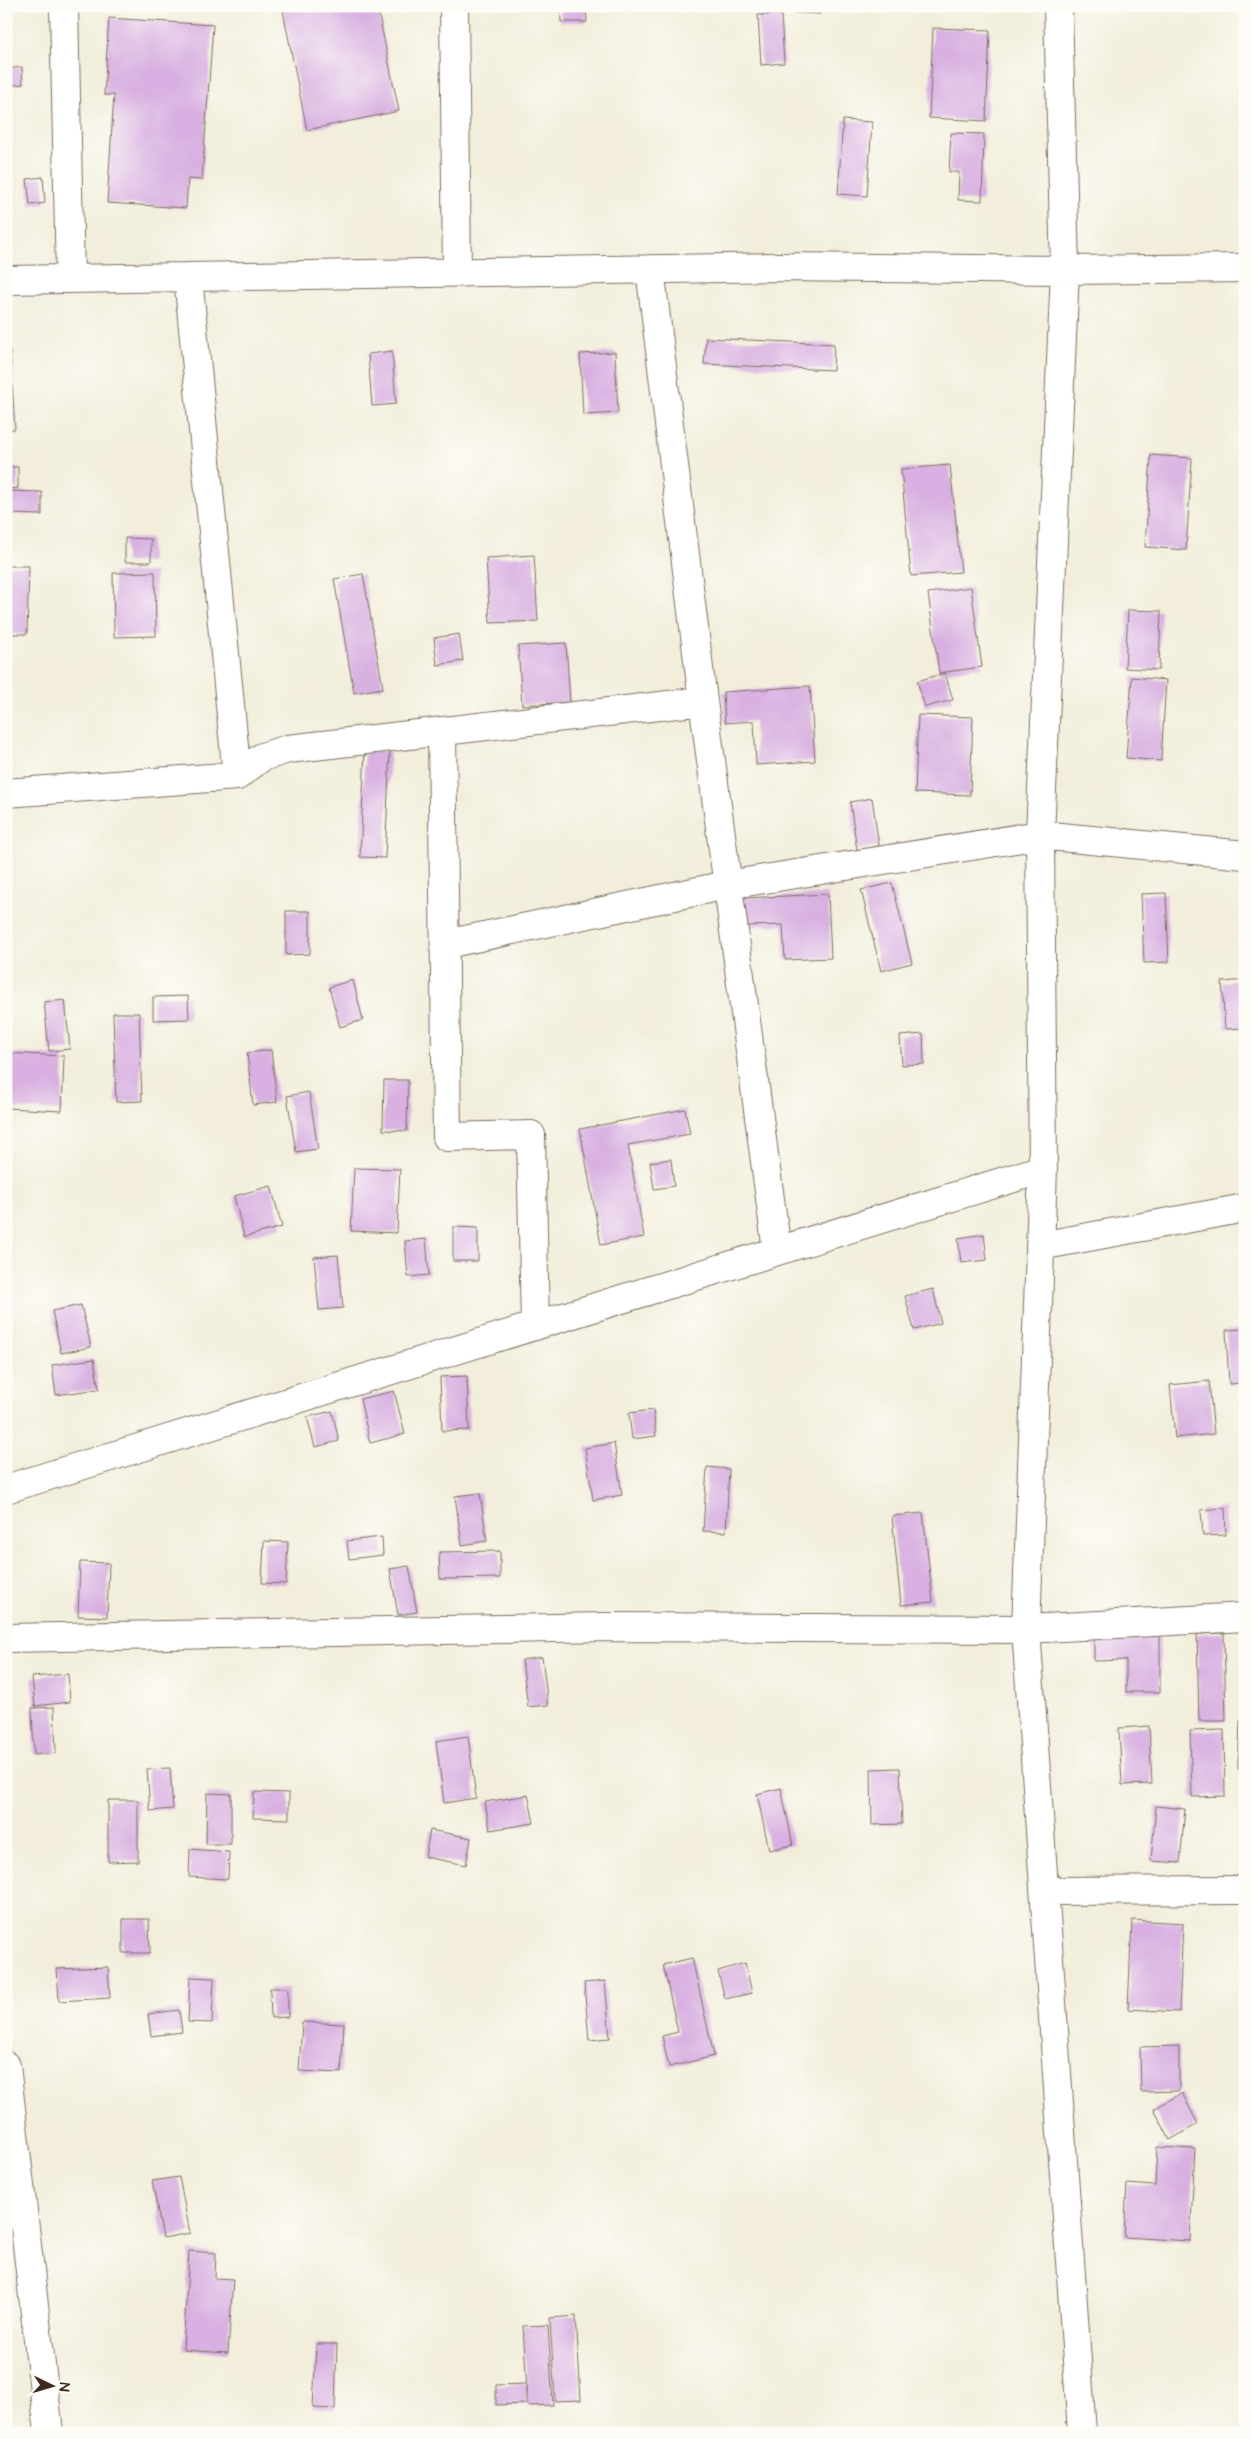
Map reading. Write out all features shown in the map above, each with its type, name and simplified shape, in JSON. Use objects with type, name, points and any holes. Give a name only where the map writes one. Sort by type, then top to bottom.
[{"type":"street","points":[[64,6],[70,278]]},
{"type":"street","points":[[454,6],[457,272]]},
{"type":"street","points":[[1058,6],[1065,270],[1040,835],[1043,1169],[1026,1629],[1082,2433]]},
{"type":"street","points":[[6,280],[778,267],[1065,270],[1245,268]]},
{"type":"street","points":[[650,269],[703,701],[777,1252]]},
{"type":"street","points":[[188,277],[237,776]]},
{"type":"street","points":[[6,794],[237,776],[262,757],[288,748],[703,701]]},
{"type":"street","points":[[442,731],[447,1137],[531,1135],[535,1326]]},
{"type":"street","points":[[446,944],[727,885],[1040,835],[1245,855]]},
{"type":"street","points":[[6,1489],[1043,1169]]},
{"type":"street","points":[[1040,1246],[1245,1208]]},
{"type":"street","points":[[6,1638],[606,1627],[1026,1629],[1245,1617]]},
{"type":"street","points":[[1045,1891],[1245,1890]]},
{"type":"street","points":[[6,2066],[49,2433]]},
{"type":"building","points":[[307,6],[377,6],[399,111],[307,130],[283,11]]},
{"type":"building","points":[[560,6],[586,6],[587,22],[561,22]]},
{"type":"building","points":[[784,6],[820,6],[820,14],[783,12]]},
{"type":"building","points":[[781,14],[784,63],[761,65],[758,15]]},
{"type":"building","points":[[109,18],[213,25],[202,180],[188,179],[186,208],[107,203],[114,95],[104,95]]},
{"type":"building","points":[[933,28],[990,30],[986,121],[929,118]]},
{"type":"building","points":[[22,67],[23,84],[6,86],[6,69]]},
{"type":"building","points":[[843,120],[872,122],[867,196],[838,194]]},
{"type":"building","points":[[951,133],[984,134],[982,201],[958,200],[959,172],[949,172]]},
{"type":"building","points":[[43,177],[45,203],[30,205],[27,179]]},
{"type":"building","points":[[706,338],[834,344],[833,370],[704,364]]},
{"type":"building","points":[[6,350],[10,350],[15,429],[6,430]]},
{"type":"building","points":[[392,351],[396,404],[372,406],[368,354]]},
{"type":"building","points":[[615,352],[618,413],[583,415],[580,354]]},
{"type":"building","points":[[1151,455],[1192,458],[1186,550],[1145,547]]},
{"type":"building","points":[[950,465],[961,572],[911,576],[901,469]]},
{"type":"building","points":[[6,467],[18,467],[18,488],[6,489]]},
{"type":"building","points":[[6,491],[42,492],[42,515],[6,514]]},
{"type":"building","points":[[125,538],[151,539],[151,562],[125,562]]},
{"type":"building","points":[[534,555],[538,621],[490,623],[486,558]]},
{"type":"building","points":[[6,566],[29,566],[27,634],[6,634]]},
{"type":"building","points":[[155,572],[156,636],[114,637],[113,573]]},
{"type":"building","points":[[363,574],[383,688],[354,693],[334,579]]},
{"type":"building","points":[[971,587],[982,667],[939,673],[928,593]]},
{"type":"building","points":[[1128,610],[1161,611],[1159,670],[1125,668]]},
{"type":"building","points":[[459,634],[463,661],[437,665],[434,638]]},
{"type":"building","points":[[566,643],[570,702],[522,705],[518,646]]},
{"type":"building","points":[[945,673],[953,700],[925,707],[917,681]]},
{"type":"building","points":[[1132,677],[1166,680],[1161,761],[1126,758]]},
{"type":"building","points":[[810,686],[815,761],[756,765],[754,721],[725,723],[723,692]]},
{"type":"building","points":[[918,715],[973,717],[970,795],[915,793]]},
{"type":"building","points":[[365,750],[390,751],[385,858],[360,857]]},
{"type":"building","points":[[872,798],[879,846],[857,850],[850,802]]},
{"type":"building","points":[[892,883],[912,963],[881,971],[861,890]]},
{"type":"building","points":[[1166,893],[1169,962],[1144,963],[1141,894]]},
{"type":"building","points":[[828,894],[831,958],[785,960],[783,925],[745,926],[744,898]]},
{"type":"building","points":[[286,911],[310,911],[310,954],[286,955]]},
{"type":"building","points":[[353,980],[363,1020],[340,1027],[329,987]]},
{"type":"building","points":[[1245,980],[1245,1028],[1225,1029],[1222,982]]},
{"type":"building","points":[[188,996],[189,1019],[153,1020],[153,997]]},
{"type":"building","points":[[65,1000],[70,1049],[49,1051],[44,1002]]},
{"type":"building","points":[[113,1013],[139,1013],[142,1101],[116,1102]]},
{"type":"building","points":[[923,1034],[924,1064],[902,1065],[900,1036]]},
{"type":"building","points":[[271,1050],[277,1102],[253,1105],[247,1053]]},
{"type":"building","points":[[6,1053],[64,1056],[62,1111],[6,1108]]},
{"type":"building","points":[[384,1080],[408,1080],[407,1131],[383,1130]]},
{"type":"building","points":[[309,1092],[318,1149],[296,1152],[287,1096]]},
{"type":"building","points":[[685,1109],[690,1134],[628,1145],[644,1237],[601,1245],[580,1129]]},
{"type":"building","points":[[671,1159],[674,1186],[654,1189],[650,1162]]},
{"type":"building","points":[[354,1168],[400,1169],[397,1233],[351,1231]]},
{"type":"building","points":[[271,1186],[282,1227],[244,1237],[234,1196]]},
{"type":"building","points":[[453,1227],[478,1228],[478,1261],[453,1261]]},
{"type":"building","points":[[984,1234],[987,1260],[961,1263],[958,1238]]},
{"type":"building","points":[[426,1239],[429,1275],[408,1277],[405,1241]]},
{"type":"building","points":[[338,1255],[343,1308],[319,1310],[314,1257]]},
{"type":"building","points":[[933,1289],[941,1323],[914,1330],[905,1296]]},
{"type":"building","points":[[81,1305],[91,1347],[61,1353],[52,1311]]},
{"type":"building","points":[[1245,1329],[1245,1383],[1229,1384],[1226,1330]]},
{"type":"building","points":[[94,1359],[99,1389],[56,1395],[52,1365]]},
{"type":"building","points":[[467,1376],[469,1430],[442,1431],[440,1377]]},
{"type":"building","points":[[1209,1381],[1214,1434],[1175,1438],[1170,1385]]},
{"type":"building","points":[[394,1391],[405,1434],[370,1443],[360,1399]]},
{"type":"building","points":[[653,1410],[656,1436],[632,1439],[629,1413]]},
{"type":"building","points":[[332,1411],[339,1441],[315,1447],[307,1417]]},
{"type":"building","points":[[614,1443],[622,1495],[593,1500],[585,1448]]},
{"type":"building","points":[[707,1467],[729,1469],[726,1532],[703,1531]]},
{"type":"building","points":[[480,1493],[487,1541],[462,1545],[455,1496]]},
{"type":"building","points":[[1225,1508],[1226,1535],[1203,1536],[1201,1510]]},
{"type":"building","points":[[923,1513],[933,1602],[901,1605],[892,1516]]},
{"type":"building","points":[[382,1537],[383,1555],[349,1559],[347,1541]]},
{"type":"building","points":[[264,1541],[288,1542],[286,1584],[262,1583]]},
{"type":"building","points":[[500,1551],[500,1578],[440,1579],[439,1552]]},
{"type":"building","points":[[80,1562],[109,1563],[107,1617],[78,1616]]},
{"type":"building","points":[[409,1566],[417,1612],[398,1615],[390,1569]]},
{"type":"building","points":[[1224,1633],[1226,1721],[1199,1721],[1197,1634]]},
{"type":"building","points":[[1094,1634],[1160,1634],[1160,1692],[1126,1692],[1126,1660],[1094,1661]]},
{"type":"building","points":[[542,1657],[548,1705],[528,1707],[522,1660]]},
{"type":"building","points":[[68,1674],[70,1702],[35,1706],[32,1677]]},
{"type":"building","points":[[54,1707],[56,1753],[34,1755],[32,1708]]},
{"type":"building","points":[[1240,1721],[1245,1721],[1245,1769],[1238,1769]]},
{"type":"building","points":[[1149,1726],[1152,1784],[1122,1785],[1119,1728]]},
{"type":"building","points":[[1224,1730],[1225,1796],[1192,1797],[1190,1731]]},
{"type":"building","points":[[468,1736],[476,1798],[444,1803],[436,1741]]},
{"type":"building","points":[[170,1768],[173,1809],[150,1811],[147,1769]]},
{"type":"building","points":[[900,1768],[902,1824],[872,1825],[871,1769]]},
{"type":"building","points":[[781,1788],[793,1845],[769,1850],[757,1794]]},
{"type":"building","points":[[254,1792],[289,1793],[289,1819],[253,1818]]},
{"type":"building","points":[[207,1793],[231,1794],[231,1844],[206,1844]]},
{"type":"building","points":[[528,1795],[534,1823],[490,1830],[485,1802]]},
{"type":"building","points":[[108,1800],[138,1800],[138,1861],[108,1862]]},
{"type":"building","points":[[1156,1806],[1185,1809],[1180,1863],[1151,1861]]},
{"type":"building","points":[[430,1830],[471,1838],[466,1865],[425,1857]]},
{"type":"building","points":[[190,1849],[229,1852],[228,1879],[189,1877]]},
{"type":"building","points":[[123,1919],[149,1919],[150,1953],[123,1953]]},
{"type":"building","points":[[1132,1920],[1183,1923],[1179,2012],[1128,2009]]},
{"type":"building","points":[[692,1958],[714,2056],[669,2067],[662,2036],[678,2032],[663,1965]]},
{"type":"building","points":[[745,1963],[752,1993],[725,1999],[718,1971]]},
{"type":"building","points":[[108,1967],[110,1998],[59,2001],[57,1969]]},
{"type":"building","points":[[190,1977],[214,1978],[212,2023],[188,2022]]},
{"type":"building","points":[[605,1981],[610,2038],[589,2040],[584,1983]]},
{"type":"building","points":[[270,1988],[288,1988],[288,2017],[271,2018]]},
{"type":"building","points":[[179,2010],[182,2032],[151,2036],[148,2014]]},
{"type":"building","points":[[302,2022],[344,2024],[341,2073],[299,2071]]},
{"type":"building","points":[[1179,2046],[1179,2091],[1141,2092],[1140,2047]]},
{"type":"building","points":[[1182,2093],[1198,2124],[1170,2140],[1154,2109]]},
{"type":"building","points":[[1157,2147],[1195,2149],[1190,2241],[1124,2237],[1127,2184],[1155,2186]]},
{"type":"building","points":[[179,2177],[190,2233],[163,2238],[152,2181]]},
{"type":"building","points":[[189,2251],[216,2253],[215,2278],[233,2279],[228,2353],[183,2350]]},
{"type":"building","points":[[576,2316],[581,2400],[555,2401],[550,2318]]},
{"type":"building","points":[[548,2325],[553,2405],[528,2406],[523,2326]]},
{"type":"building","points":[[316,2344],[337,2344],[335,2409],[313,2408]]},
{"type":"building","points":[[526,2384],[526,2404],[496,2405],[496,2385]]}]
